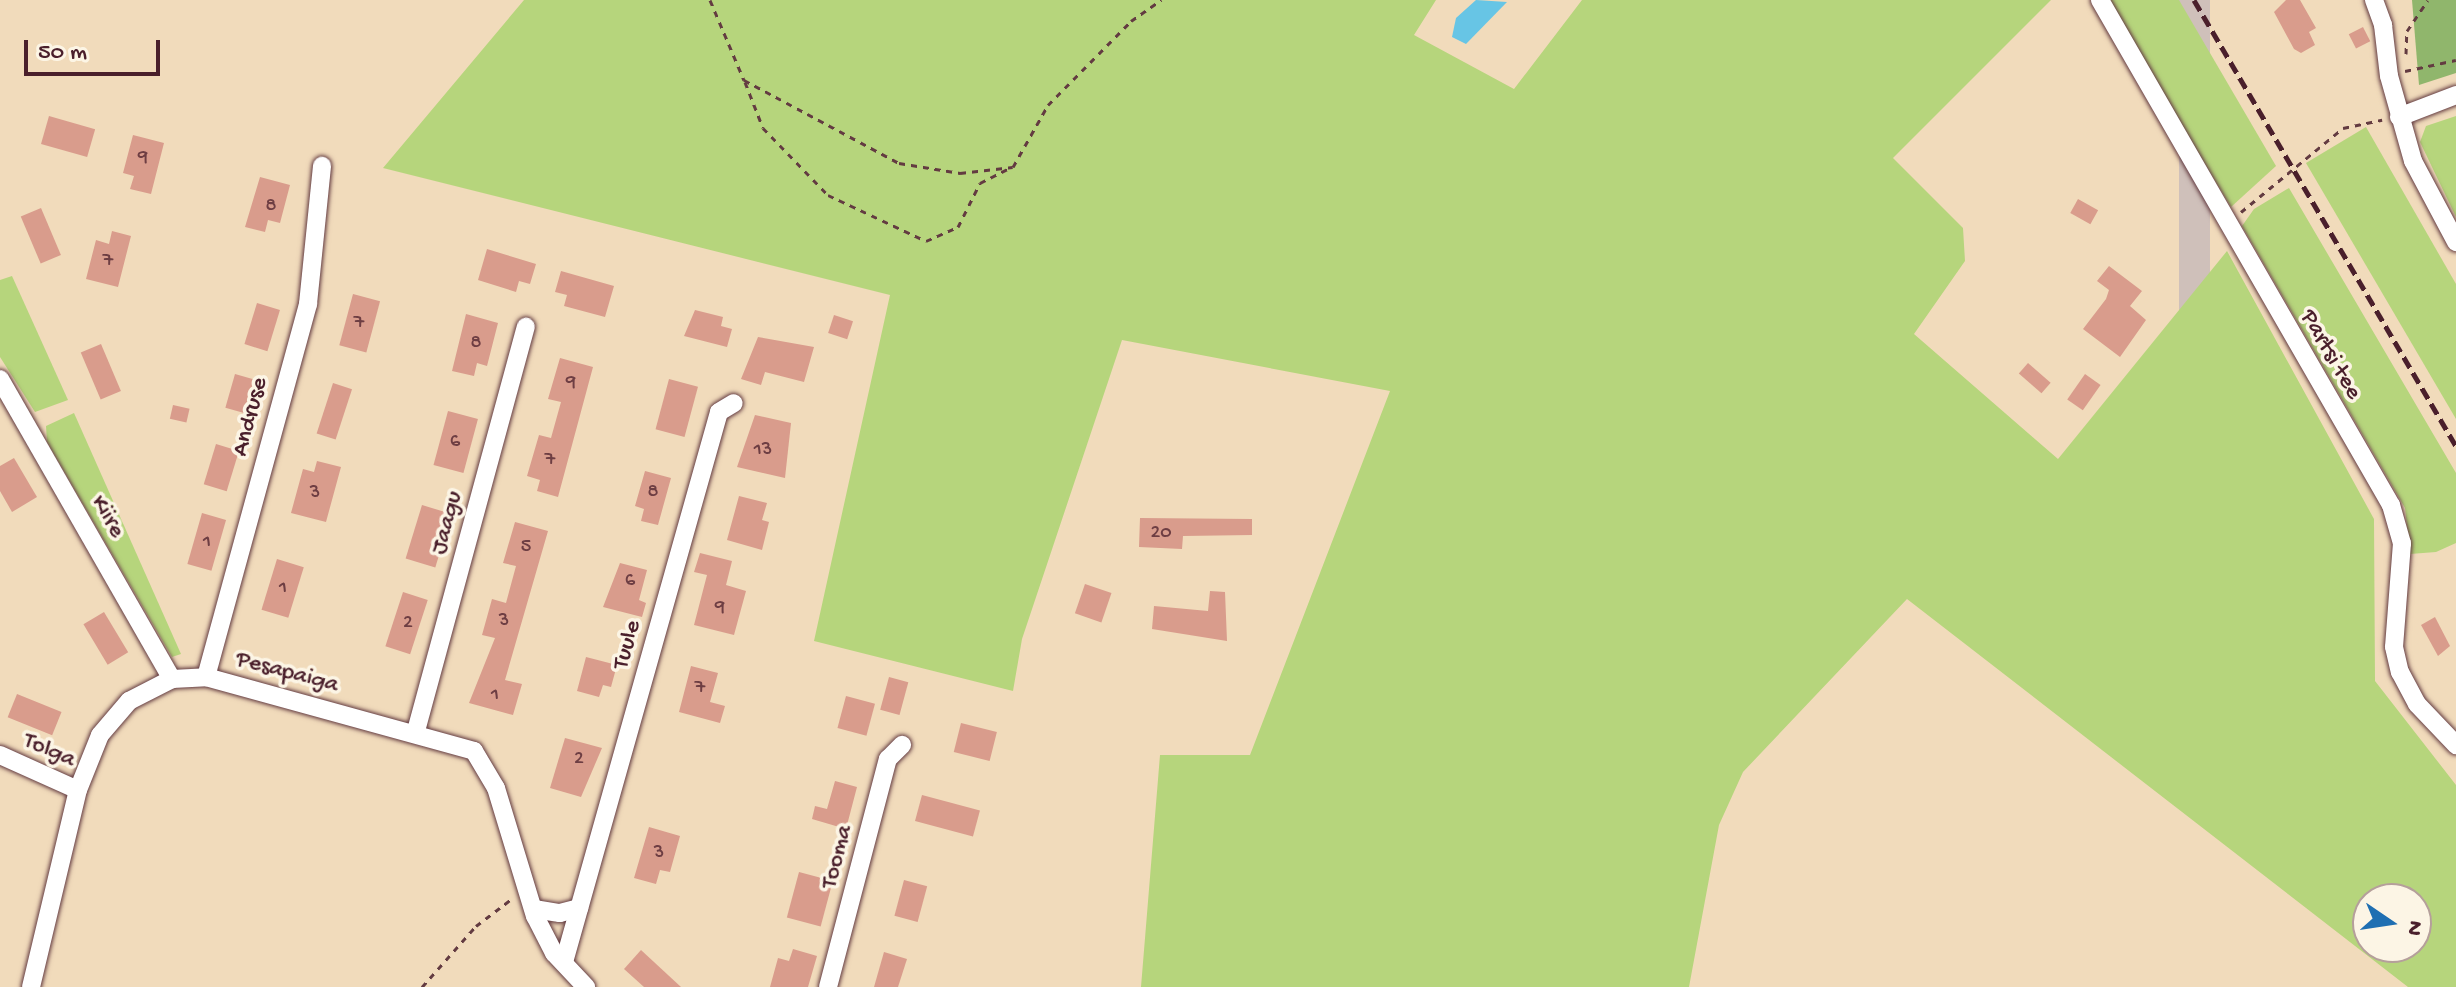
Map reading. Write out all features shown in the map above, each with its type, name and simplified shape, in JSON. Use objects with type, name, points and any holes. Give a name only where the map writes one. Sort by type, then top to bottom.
[{"type":"street","name":"Partsi tee","points":[[2100,0],[2391,505],[2402,543],[2394,647],[2400,672],[2417,704],[2456,745]]},
{"type":"street","points":[[2374,0],[2398,73],[2399,117],[2413,161],[2456,242]]},
{"type":"street","points":[[2399,117],[2456,95]]},
{"type":"street","name":"Andruse","points":[[206,677],[308,304],[322,166]]},
{"type":"street","name":"Jaagu","points":[[416,731],[526,327]]},
{"type":"street","name":"Kiire","points":[[0,379],[172,679]]},
{"type":"street","name":"Tuule","points":[[564,962],[719,412],[734,403]]},
{"type":"street","name":"Pesapaiga","points":[[31,987],[78,790],[100,735],[129,701],[172,679],[206,677],[416,731],[474,751],[496,788],[534,909],[554,953],[586,987]]},
{"type":"street","name":"Tooma","points":[[828,987],[888,759],[902,745]]},
{"type":"street","name":"Tolga","points":[[0,755],[78,790]]},
{"type":"street","points":[[534,909],[560,913],[579,908]]},
{"type":"path","points":[[710,0],[763,128],[828,195],[926,241],[958,227],[980,183],[1013,167],[1048,105],[1131,21],[1161,0]]},
{"type":"path","points":[[2428,0],[2407,31],[2398,73],[2456,60]]},
{"type":"path","points":[[744,80],[899,163],[960,173],[1013,167]]},
{"type":"path","points":[[2231,229],[2247,202],[2343,128],[2399,117]]},
{"type":"path","points":[[422,987],[476,926],[529,888]]},
{"type":"shaded area","points":[[2179,0],[2210,0],[2210,548],[2179,548]]},
{"type":"green space","points":[[524,0],[1436,0],[1414,35],[1514,89],[1582,0],[2051,0],[1893,158],[1963,228],[1965,261],[1914,334],[2058,459],[2227,251],[2374,519],[2375,681],[2456,785],[2456,987],[2408,987],[2377,963],[2432,963],[2432,883],[2352,883],[2352,944],[1907,599],[1743,772],[1719,825],[1689,987],[1141,987],[1160,755],[1250,755],[1390,391],[1122,340],[1022,639],[1013,691],[814,641],[890,295],[383,168]]},
{"type":"green space","points":[[2106,0],[2179,0],[2276,166],[2231,207]]},
{"type":"green space","points":[[2412,0],[2456,0],[2456,73],[2419,85]]},
{"type":"green space","points":[[2456,116],[2456,217],[2420,142],[2426,126]]},
{"type":"green space","points":[[2366,127],[2456,284],[2456,419],[2306,163]]},
{"type":"green space","points":[[2289,188],[2456,473],[2456,543],[2436,552],[2410,554],[2405,508],[2242,226],[2254,209]]},
{"type":"green space","points":[[12,276],[68,400],[35,412],[0,357],[0,280]]},
{"type":"green space","points":[[74,413],[181,654],[172,657],[47,442],[46,426]]},
{"type":"water","points":[[1476,0],[1507,2],[1466,44],[1452,37],[1456,18]]},
{"type":"building","points":[[2286,0],[2300,0],[2316,28],[2309,32],[2315,45],[2301,53],[2294,49],[2274,12]]},
{"type":"building","points":[[2363,27],[2370,41],[2356,49],[2349,34]]},
{"type":"building","points":[[49,116],[95,129],[87,157],[41,144]]},
{"type":"building","points":[[133,135],[164,143],[151,194],[130,189],[134,176],[123,173]]},
{"type":"building","points":[[260,177],[290,185],[280,223],[268,220],[265,232],[245,227]]},
{"type":"building","points":[[2078,199],[2098,210],[2090,224],[2070,213]]},
{"type":"building","points":[[41,208],[61,255],[41,264],[21,217]]},
{"type":"building","points":[[112,231],[131,236],[118,287],[86,279],[96,240],[109,244]]},
{"type":"building","points":[[487,249],[536,264],[530,284],[519,281],[516,292],[478,280]]},
{"type":"building","points":[[2109,266],[2142,291],[2130,306],[2146,320],[2120,357],[2083,329],[2106,299],[2109,290],[2097,281]]},
{"type":"building","points":[[561,271],[614,286],[605,317],[564,306],[567,295],[555,292]]},
{"type":"building","points":[[353,294],[380,301],[366,352],[339,345]]},
{"type":"building","points":[[257,303],[280,310],[267,351],[244,344]]},
{"type":"building","points":[[695,310],[723,317],[721,326],[732,329],[727,347],[684,336]]},
{"type":"building","points":[[466,314],[498,323],[487,366],[477,363],[474,376],[452,371]]},
{"type":"building","points":[[834,315],[853,321],[847,339],[828,333]]},
{"type":"building","points":[[758,337],[814,347],[804,382],[765,372],[761,385],[741,379]]},
{"type":"building","points":[[101,344],[121,391],[101,400],[81,353]]},
{"type":"building","points":[[560,358],[593,367],[558,497],[537,491],[540,480],[527,476],[539,435],[551,438],[561,402],[548,399]]},
{"type":"building","points":[[2028,363],[2051,383],[2041,393],[2019,374]]},
{"type":"building","points":[[235,374],[260,381],[250,415],[225,408]]},
{"type":"building","points":[[2085,374],[2101,385],[2083,410],[2067,399]]},
{"type":"building","points":[[669,379],[698,387],[685,437],[656,429]]},
{"type":"building","points":[[333,383],[352,389],[336,440],[317,433]]},
{"type":"building","points":[[173,405],[190,409],[186,422],[170,419]]},
{"type":"building","points":[[448,411],[478,419],[463,473],[434,465]]},
{"type":"building","points":[[755,415],[791,423],[785,478],[737,467]]},
{"type":"building","points":[[216,444],[239,451],[227,491],[204,484]]},
{"type":"building","points":[[14,458],[37,497],[12,512],[0,491],[0,466]]},
{"type":"building","points":[[317,461],[341,467],[326,522],[291,513],[303,469],[314,472]]},
{"type":"building","points":[[645,471],[671,478],[658,525],[641,521],[644,509],[635,506]]},
{"type":"building","points":[[739,496],[767,503],[762,520],[769,522],[762,550],[727,540]]},
{"type":"building","points":[[422,505],[452,514],[435,568],[406,559]]},
{"type":"building","points":[[202,513],[226,520],[211,571],[187,564]]},
{"type":"building","points":[[1140,518],[1252,519],[1252,535],[1183,536],[1182,549],[1139,547]]},
{"type":"building","points":[[515,522],[548,531],[505,680],[522,684],[513,715],[469,703],[495,638],[482,635],[492,599],[506,603],[516,566],[503,563]]},
{"type":"building","points":[[700,553],[732,561],[726,585],[746,591],[734,635],[694,625],[707,575],[694,572]]},
{"type":"building","points":[[277,559],[304,567],[288,618],[262,610]]},
{"type":"building","points":[[620,563],[647,570],[639,600],[646,603],[642,617],[603,607]]},
{"type":"building","points":[[1085,584],[1111,593],[1101,622],[1075,613]]},
{"type":"building","points":[[1210,591],[1225,592],[1227,641],[1152,629],[1154,606],[1208,611]]},
{"type":"building","points":[[403,592],[428,600],[410,654],[385,646]]},
{"type":"building","points":[[104,612],[128,652],[108,665],[83,624]]},
{"type":"building","points":[[2435,617],[2450,646],[2438,656],[2421,625]]},
{"type":"building","points":[[586,657],[617,665],[611,687],[603,685],[599,697],[577,691]]},
{"type":"building","points":[[691,666],[718,673],[710,702],[725,706],[720,723],[679,712]]},
{"type":"building","points":[[889,677],[908,682],[900,715],[880,710]]},
{"type":"building","points":[[17,694],[62,712],[52,735],[8,717]]},
{"type":"building","points":[[846,696],[875,704],[866,736],[837,728]]},
{"type":"building","points":[[961,723],[997,732],[990,761],[954,752]]},
{"type":"building","points":[[565,738],[602,748],[581,797],[550,788]]},
{"type":"building","points":[[835,781],[857,787],[846,829],[812,819],[815,806],[827,809]]},
{"type":"building","points":[[922,795],[980,811],[973,837],[915,821]]},
{"type":"building","points":[[649,827],[680,836],[670,872],[660,870],[656,884],[634,878]]},
{"type":"building","points":[[799,872],[833,881],[821,926],[787,917]]},
{"type":"building","points":[[904,880],[927,886],[918,922],[894,916]]},
{"type":"building","points":[[793,949],[817,956],[808,987],[770,987],[778,958],[789,961]]},
{"type":"building","points":[[641,950],[681,987],[644,987],[624,969]]},
{"type":"building","points":[[884,952],[907,959],[898,987],[874,987]]},
{"type":"railway","points":[[2194,0],[2456,446]]}]
